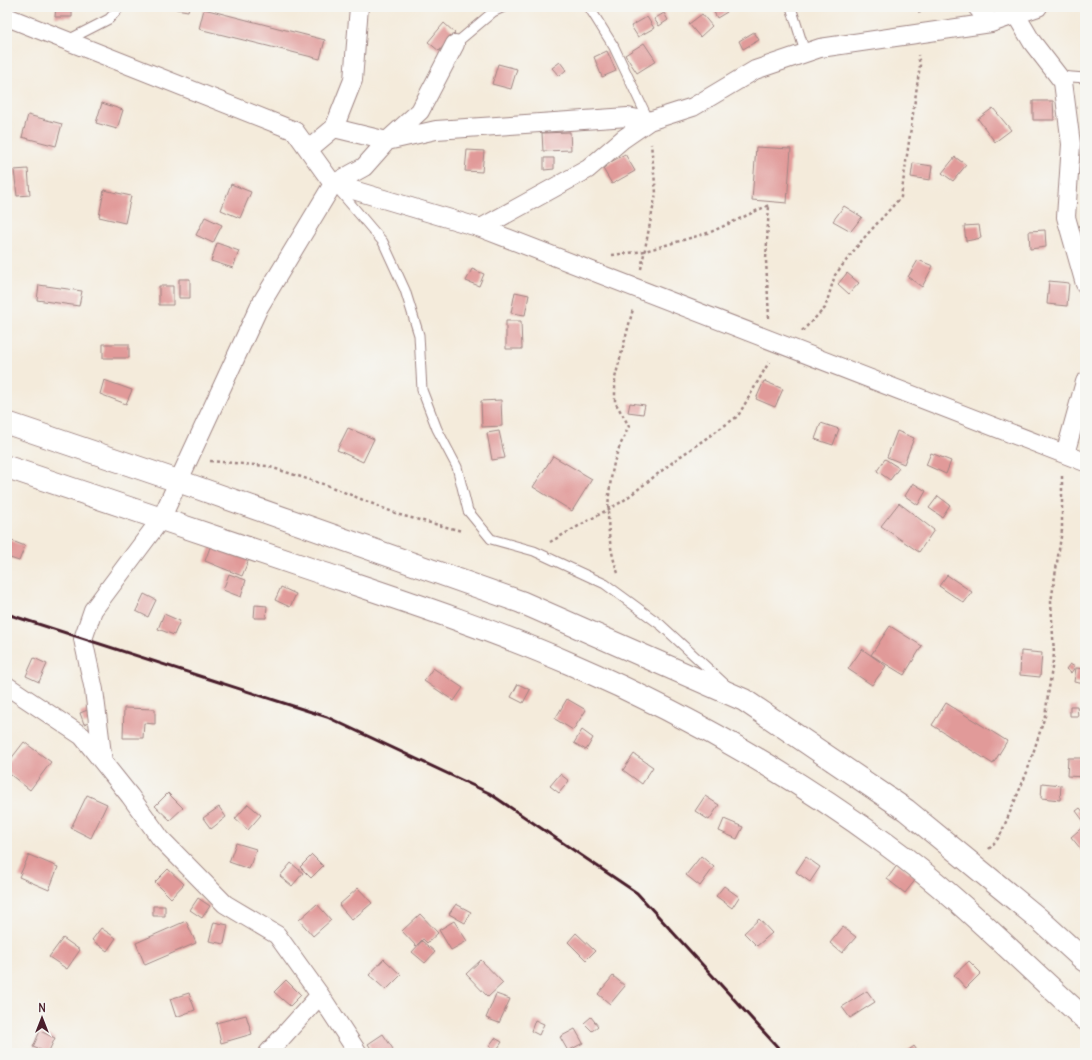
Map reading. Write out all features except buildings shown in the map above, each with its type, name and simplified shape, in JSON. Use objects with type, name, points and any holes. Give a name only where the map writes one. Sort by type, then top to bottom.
[{"type":"highway","points":[[7,423],[178,481],[521,602],[744,700],[906,810],[1039,918],[1085,961]]},
{"type":"highway","points":[[7,467],[466,622],[572,664],[658,705],[745,752],[819,798],[888,845],[970,912],[1085,1019]]},
{"type":"street","points":[[309,149],[334,128],[353,80],[359,7]]},
{"type":"street","points":[[977,7],[991,23]]},
{"type":"street","points":[[481,228],[588,169],[649,121],[693,107],[755,70],[805,52],[835,46],[991,23],[1038,7]]},
{"type":"street","points":[[1016,15],[1032,42],[1063,82],[1071,144],[1066,217],[1085,284]]},
{"type":"street","points":[[7,17],[295,132],[309,149],[333,184],[481,228],[1085,462]]},
{"type":"street","points":[[103,762],[94,690],[83,639],[93,610],[161,519],[259,307],[333,184],[364,167],[387,141],[420,111],[455,44]]},
{"type":"street","points":[[334,128],[387,141],[436,130],[628,117],[649,121]]},
{"type":"street","points":[[1064,454],[1085,382]]},
{"type":"street","points":[[7,686],[82,736],[161,839],[225,904],[277,935],[320,995],[358,1053]]},
{"type":"street","points":[[268,1053],[320,995]]},
{"type":"lane","points":[[66,41],[109,19],[120,7]]},
{"type":"lane","points":[[455,44],[493,12],[504,7]]},
{"type":"lane","points":[[590,7],[614,47],[649,121]]},
{"type":"lane","points":[[791,7],[805,52]]},
{"type":"lane","points":[[1058,75],[1085,78]]},
{"type":"lane","points":[[333,184],[383,242],[405,290],[419,335],[422,390],[437,429],[457,467],[468,512],[492,538],[534,551],[605,584],[661,625],[744,700]]},
{"type":"path","points":[[534,551],[623,501],[678,458],[738,416],[778,343],[825,308],[835,274],[863,239],[901,197],[920,65],[916,45],[907,35],[923,7]]},
{"type":"path","points":[[606,256],[645,251],[711,232],[770,206],[766,260],[778,343]]},
{"type":"path","points":[[629,426],[614,462],[607,510],[612,556],[629,602]]},
{"type":"path","points":[[975,866],[1000,836],[1027,772],[1045,716],[1054,654],[1052,602],[1062,530],[1061,485],[1064,454]]},
{"type":"path","points":[[188,460],[267,466],[329,486],[400,515],[492,538]]},
{"type":"railway","points":[[7,614],[327,717],[489,793],[637,893],[783,1053]]}]
